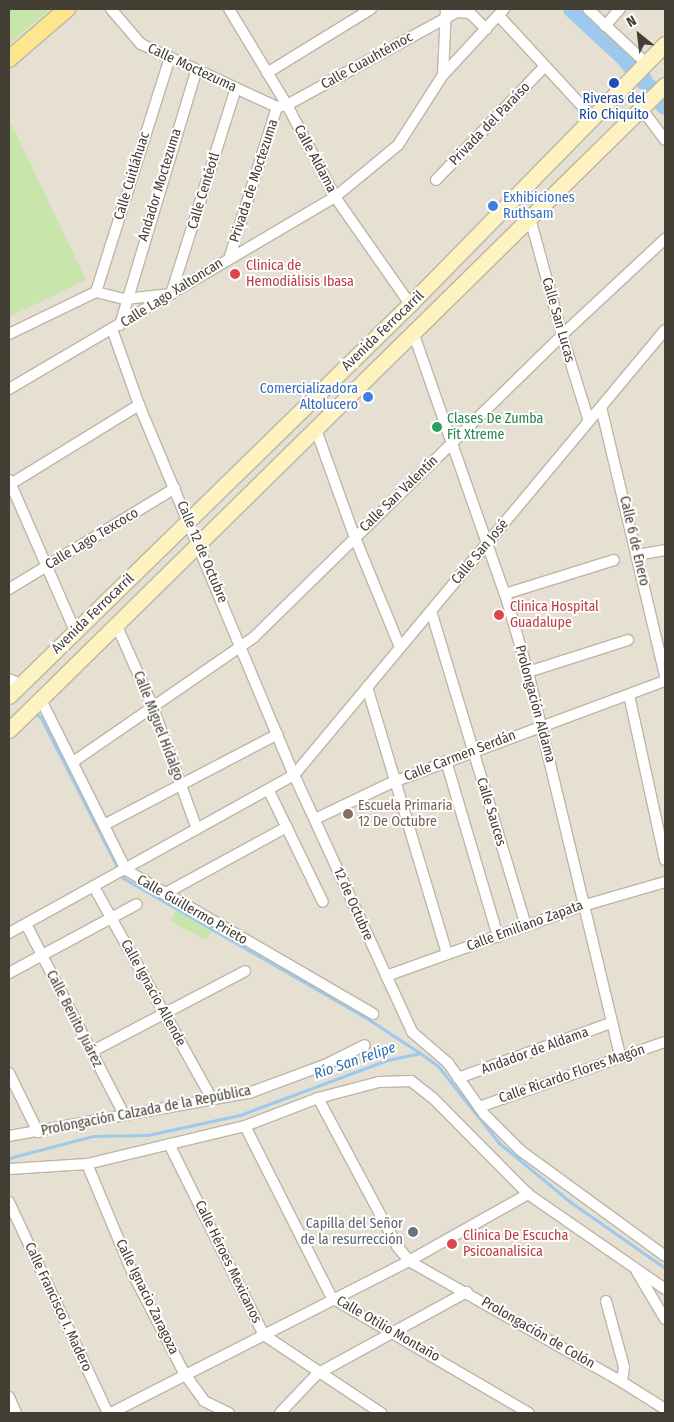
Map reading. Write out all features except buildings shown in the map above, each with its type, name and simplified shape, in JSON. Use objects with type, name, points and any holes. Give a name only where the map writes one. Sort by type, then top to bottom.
[{"type":"main road","points":[[9,59],[68,9]]},
{"type":"main road","name":"Avenida Ferrocarril","points":[[13,687],[76,632],[410,304],[665,44]]},
{"type":"main road","name":"Avenida Ferrocarril","points":[[9,730],[198,540],[530,218],[643,105],[664,87]]},
{"type":"main road","points":[[547,165],[566,182]]},
{"type":"street","name":"Calle Moctezuma","points":[[111,9],[141,44],[169,60],[282,106]]},
{"type":"street","points":[[267,73],[371,9]]},
{"type":"street","points":[[588,9],[644,65]]},
{"type":"street","points":[[605,26],[620,9]]},
{"type":"street","name":"Calle Aldama","points":[[234,10],[282,106],[335,197],[410,304]]},
{"type":"street","points":[[442,75],[447,12],[464,11],[476,14],[486,29]]},
{"type":"street","name":"Calle Cuauhtémoc","points":[[282,106],[447,12]]},
{"type":"street","points":[[335,197],[398,145],[442,75],[502,13],[544,67],[593,118]]},
{"type":"street","name":"Calle Cuitláhuac","points":[[96,292],[169,60]]},
{"type":"street","name":"Privada del Paraíso","points":[[436,180],[544,67]]},
{"type":"street","name":"Andador Moctezuma","points":[[125,299],[196,71]]},
{"type":"street","name":"Calle Centéotl","points":[[171,294],[236,88]]},
{"type":"street","points":[[643,105],[665,140]]},
{"type":"street","name":"Privada de Moctezuma","points":[[230,256],[282,106]]},
{"type":"street","name":"Calle Lago Xaltoncan","points":[[9,389],[171,294],[230,256],[335,197]]},
{"type":"street","name":"Calle San Lucas","points":[[530,218],[562,335],[589,420]]},
{"type":"street","name":"Calle San Valentín","points":[[73,762],[152,705],[241,646],[355,538],[562,335],[665,239]]},
{"type":"street","points":[[9,334],[96,292],[125,299],[171,294]]},
{"type":"street","points":[[116,327],[125,299]]},
{"type":"street","name":"Calle 12 de Octubre","points":[[116,327],[139,405],[190,518],[294,775]]},
{"type":"street","name":"Calle San José","points":[[9,933],[269,791],[294,775],[665,330]]},
{"type":"street","name":"Prolongación Aldama","points":[[413,332],[488,542],[528,672],[542,724],[582,906],[620,1056]]},
{"type":"street","points":[[76,632],[9,483],[139,405]]},
{"type":"street","name":"Calle 6 de Enero","points":[[601,407],[665,676]]},
{"type":"street","points":[[315,427],[355,538],[400,647]]},
{"type":"street","name":"Calle Lago Texcoco","points":[[9,589],[175,488]]},
{"type":"street","points":[[637,555],[665,550]]},
{"type":"street","points":[[505,594],[614,560]]},
{"type":"street","name":"Calle Sauces","points":[[431,611],[526,926]]},
{"type":"street","name":"Calle Miguel Hidalgo","points":[[116,624],[152,705],[197,829]]},
{"type":"street","points":[[528,672],[628,640]]},
{"type":"street","name":"Calle Carmen Serdán","points":[[315,819],[394,782],[472,750],[542,724],[630,695],[665,680]]},
{"type":"street","points":[[367,687],[446,954]]},
{"type":"street","points":[[630,695],[665,860]]},
{"type":"street","name":"Calle Guillermo Prieto","points":[[34,704],[73,762],[104,825],[121,873],[164,894],[372,1014]]},
{"type":"street","points":[[104,825],[278,734]]},
{"type":"street","points":[[446,761],[498,936]]},
{"type":"street","name":"12 de Octubre","points":[[294,775],[412,1032],[448,1063],[458,1078]]},
{"type":"street","points":[[269,791],[323,902]]},
{"type":"street","points":[[164,894],[287,827]]},
{"type":"street","name":"Calle Emiliano Zapata","points":[[386,976],[582,906],[665,882]]},
{"type":"street","name":"Calle Ignacio Allende","points":[[94,887],[212,1099]]},
{"type":"street","points":[[9,973],[137,904]]},
{"type":"street","name":"Calle Benito Juárez","points":[[26,924],[123,1114]]},
{"type":"street","points":[[91,1052],[245,971]]},
{"type":"street","name":"Andador de Aldama","points":[[458,1078],[611,1023]]},
{"type":"street","name":"Calle Ricardo Flores Magón","points":[[479,1107],[620,1056],[665,1042]]},
{"type":"street","name":"Prolongación Calzada de la República","points":[[9,1136],[38,1132],[123,1114],[249,1093],[327,1064],[365,1045]]},
{"type":"street","points":[[9,1073],[38,1132]]},
{"type":"street","points":[[458,1078],[479,1107],[526,1155],[665,1256]]},
{"type":"street","points":[[9,1169],[87,1164],[245,1126],[318,1098],[379,1082],[411,1081],[433,1098],[528,1194],[636,1271],[665,1289]]},
{"type":"street","points":[[318,1098],[397,1246],[409,1261]]},
{"type":"street","name":"Calle Otilio Montaño","points":[[245,1126],[332,1298],[395,1332],[529,1413]]},
{"type":"street","name":"Calle Héroes Mexicanos","points":[[169,1144],[264,1335],[318,1374],[381,1413]]},
{"type":"street","name":"Calle Ignacio Zaragoza","points":[[87,1164],[134,1274],[184,1373],[204,1401],[229,1413]]},
{"type":"street","points":[[109,1413],[184,1373],[264,1335],[332,1298],[409,1261],[528,1194]]},
{"type":"street","name":"Calle Francisco I. Madero","points":[[9,1202],[109,1413]]},
{"type":"street","name":"Prolongación de Colón","points":[[409,1261],[467,1292],[665,1409]]},
{"type":"street","points":[[636,1271],[665,1319]]},
{"type":"street","points":[[280,1413],[318,1374],[467,1292]]},
{"type":"street","points":[[606,1301],[624,1367],[622,1382]]},
{"type":"street","points":[[9,1397],[16,1413]]},
{"type":"shaded area","points":[[9,9],[665,9],[665,1413],[9,1413]]},
{"type":"green space","points":[[9,9],[50,9],[9,44]]},
{"type":"green space","points":[[9,119],[86,280],[9,317]]},
{"type":"green space","points":[[179,905],[215,925],[206,941],[170,921]]},
{"type":"waterway","points":[[572,9],[624,57],[644,81]]},
{"type":"waterway","points":[[650,88],[665,106]]},
{"type":"waterway","points":[[33,711],[41,718],[123,878],[368,1019],[420,1053]]},
{"type":"waterway","name":"Río San Felipe","points":[[9,1158],[93,1136],[148,1135],[240,1115],[387,1060],[420,1053],[438,1066],[499,1143],[569,1201],[665,1268]]},
{"type":"place","name":"Riveras del Rio Chiquito","points":[[614,83]]},
{"type":"place","name":"Exhibiciones Ruthsam","points":[[493,206]]},
{"type":"place","name":"Clinica de Hemodiálisis Ibasa","points":[[235,274]]},
{"type":"place","name":"Comercializadora Altolucero","points":[[368,397]]},
{"type":"place","name":"Clases De Zumba Fit Xtreme","points":[[437,427]]},
{"type":"place","name":"Clinica Hospital Guadalupe","points":[[499,615]]},
{"type":"place","name":"Escuela Primaria 12 De Octubre","points":[[348,814]]},
{"type":"place","name":"Capilla del Señor de la resurrección","points":[[413,1232]]},
{"type":"place","name":"Clinica De Escucha Psicoanalisica","points":[[452,1244]]}]
